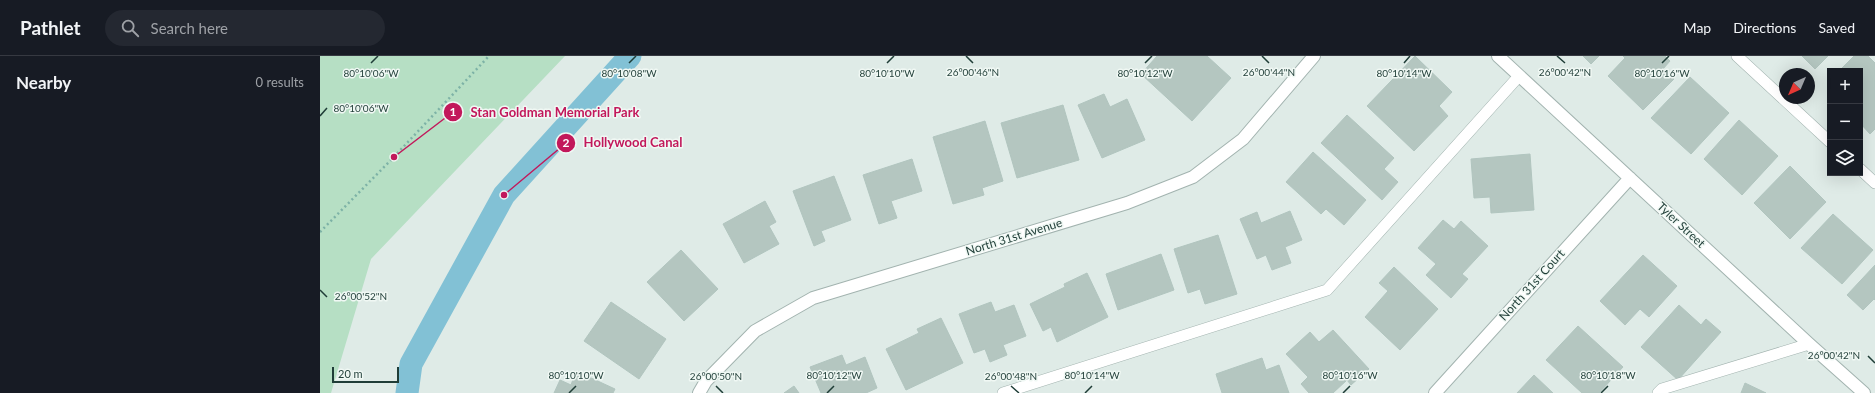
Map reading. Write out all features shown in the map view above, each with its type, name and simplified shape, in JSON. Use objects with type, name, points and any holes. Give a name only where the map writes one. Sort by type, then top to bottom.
[{"type":"street","name":"North 31st Avenue","points":[[699,393],[706,381],[754,331],[813,298],[1127,203],[1192,177],[1243,139],[1314,56]]},
{"type":"street","name":"Tyler Street","points":[[1498,56],[1809,344],[1864,393]]},
{"type":"street","name":"North 31st Court","points":[[1435,393],[1630,178]]},
{"type":"lane","points":[[1737,56],[1828,140]]},
{"type":"lane","points":[[1003,393],[1326,290],[1519,76]]},
{"type":"lane","points":[[1863,172],[1875,183]]},
{"type":"lane","points":[[1658,393],[1662,389],[1809,344]]},
{"type":"path","points":[[320,232],[390,161],[489,56]]},
{"type":"green space","points":[[320,56],[565,56],[371,259],[331,393],[320,393]]},
{"type":"building","points":[[1157,56],[1207,56],[1231,78],[1192,121],[1141,74]]},
{"type":"building","points":[[1415,56],[1452,92],[1439,106],[1448,116],[1414,151],[1367,106]]},
{"type":"building","points":[[1583,56],[1599,56],[1591,64]]},
{"type":"building","points":[[1623,56],[1665,56],[1670,61],[1663,69],[1674,79],[1643,110],[1608,76],[1625,58]]},
{"type":"building","points":[[1802,56],[1828,56],[1815,69]]},
{"type":"building","points":[[1854,56],[1868,56],[1875,63],[1875,129],[1870,134],[1863,126],[1863,68],[1842,68]]},
{"type":"building","points":[[1690,77],[1729,113],[1691,154],[1651,118]]},
{"type":"building","points":[[1104,94],[1110,107],[1127,99],[1145,140],[1102,158],[1078,105]]},
{"type":"building","points":[[1063,105],[1079,160],[1017,178],[1001,123]]},
{"type":"building","points":[[1347,115],[1394,158],[1384,169],[1398,182],[1382,200],[1321,143]]},
{"type":"building","points":[[1739,120],[1778,156],[1742,195],[1704,159]]},
{"type":"building","points":[[985,121],[1003,181],[982,188],[984,195],[953,204],[933,137]]},
{"type":"building","points":[[1313,152],[1366,200],[1344,225],[1326,209],[1321,214],[1286,182]]},
{"type":"building","points":[[1530,154],[1534,210],[1491,213],[1490,197],[1474,198],[1471,159]]},
{"type":"building","points":[[912,159],[922,191],[891,201],[897,218],[879,224],[863,175]]},
{"type":"building","points":[[1790,166],[1826,202],[1790,239],[1754,203]]},
{"type":"building","points":[[834,176],[851,220],[821,231],[825,241],[814,246],[793,191]]},
{"type":"building","points":[[765,201],[776,222],[769,226],[779,244],[744,263],[723,224]]},
{"type":"building","points":[[1290,211],[1302,240],[1285,247],[1291,263],[1272,270],[1266,255],[1257,259],[1240,219],[1257,212],[1261,223]]},
{"type":"building","points":[[1833,214],[1873,250],[1842,284],[1801,248]]},
{"type":"building","points":[[1443,220],[1454,229],[1461,221],[1488,246],[1462,274],[1468,279],[1451,298],[1426,275],[1436,264],[1418,248]]},
{"type":"building","points":[[1218,235],[1237,294],[1205,304],[1200,289],[1188,293],[1174,249]]},
{"type":"building","points":[[681,250],[718,289],[684,321],[647,282]]},
{"type":"building","points":[[1161,254],[1174,290],[1118,310],[1106,274]]},
{"type":"building","points":[[1643,255],[1677,286],[1649,317],[1640,309],[1625,325],[1600,301]]},
{"type":"building","points":[[1875,265],[1875,300],[1874,299],[1863,310],[1847,295]]},
{"type":"building","points":[[1394,267],[1438,309],[1400,350],[1365,317],[1388,291],[1379,283]]},
{"type":"building","points":[[1087,273],[1108,317],[1057,342],[1051,327],[1043,331],[1030,304],[1065,287],[1064,284]]},
{"type":"building","points":[[611,302],[666,339],[639,379],[584,341]]},
{"type":"building","points":[[991,302],[995,312],[1014,305],[1026,336],[1003,345],[1007,355],[990,362],[985,349],[974,353],[959,314]]},
{"type":"building","points":[[1679,305],[1701,325],[1706,319],[1721,332],[1678,380],[1641,347]]},
{"type":"building","points":[[941,318],[963,363],[906,390],[886,349],[919,333],[917,329]]},
{"type":"building","points":[[1578,326],[1623,367],[1599,393],[1582,393],[1546,360]]},
{"type":"building","points":[[1333,330],[1369,369],[1351,385],[1347,380],[1333,393],[1309,393],[1301,384],[1308,377],[1286,354],[1310,332],[1319,342]]},
{"type":"building","points":[[842,355],[846,365],[865,357],[877,388],[866,393],[821,393],[810,367]]},
{"type":"building","points":[[1262,358],[1266,370],[1279,365],[1289,393],[1222,393],[1216,374]]},
{"type":"building","points":[[576,371],[615,389],[613,393],[554,393],[560,380],[571,385]]},
{"type":"building","points":[[1534,375],[1553,393],[1517,393]]},
{"type":"building","points":[[1745,383],[1766,393],[1741,393]]},
{"type":"building","points":[[794,386],[799,393],[784,393]]},
{"type":"waterway","points":[[407,393],[411,364],[504,195],[630,56]]},
{"type":"place","name":"Stan Goldman Memorial Park","points":[[394,157]]},
{"type":"place","name":"Hollywood Canal","points":[[504,195]]}]
